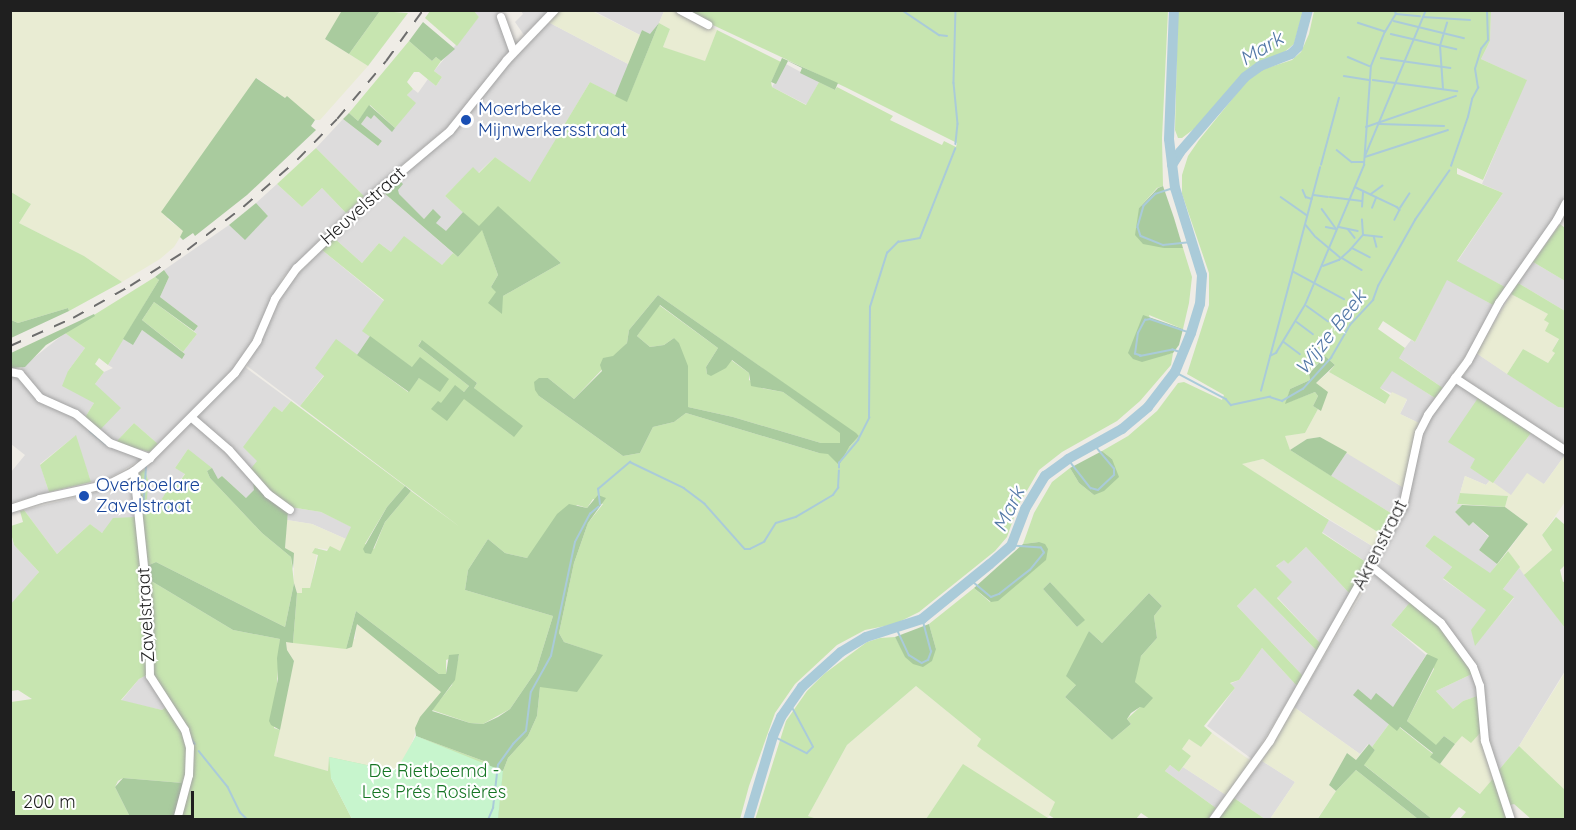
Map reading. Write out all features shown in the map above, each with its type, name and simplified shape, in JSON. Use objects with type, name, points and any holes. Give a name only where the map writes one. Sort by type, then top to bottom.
[{"type":"street","name":"Heuvelstraat","points":[[10,509],[40,499],[109,484],[134,471],[147,461],[192,418],[247,357],[257,341],[275,299],[297,268],[370,198],[450,131],[514,52],[555,10]]},
{"type":"street","points":[[680,10],[708,25]]},
{"type":"street","points":[[501,17],[514,52]]},
{"type":"street","name":"Akrenstraat","points":[[1213,819],[1270,741],[1403,507],[1419,433],[1437,400],[1455,378],[1499,303],[1557,220],[1566,203]]},
{"type":"street","points":[[10,372],[20,374],[40,398],[76,414],[110,443],[147,461]]},
{"type":"street","points":[[1455,378],[1566,451]]},
{"type":"street","points":[[192,418],[229,450],[268,494],[290,510]]},
{"type":"street","name":"Zavelstraat","points":[[134,471],[149,614],[150,676],[185,730],[190,747],[189,775],[177,819]]},
{"type":"street","points":[[1371,566],[1441,623],[1473,667],[1480,686],[1485,741],[1511,819]]},
{"type":"shaded area","points":[[592,10],[664,11],[650,35],[642,30],[640,35]]},
{"type":"shaded area","points":[[474,11],[499,11],[511,49],[448,127],[364,196],[316,148],[343,119],[378,146],[382,141],[361,124],[367,116],[374,115],[392,131],[415,103],[407,95],[413,89],[418,93],[428,79],[436,86],[442,77],[434,71],[479,17]]},
{"type":"shaded area","points":[[521,11],[549,11],[524,35],[515,22],[523,14]]},
{"type":"shaded area","points":[[1491,11],[1565,11],[1566,192],[1552,223],[1505,287],[1457,262],[1503,193],[1482,184],[1526,80],[1481,59],[1490,41]]},
{"type":"shaded area","points":[[548,22],[630,65],[615,96],[590,82],[530,183],[495,157],[478,173],[473,168],[445,196],[463,212],[446,232],[436,223],[432,210],[424,219],[398,194],[397,178],[460,124],[515,55]]},
{"type":"shaded area","points":[[786,64],[819,82],[807,105],[772,87]]},
{"type":"shaded area","points":[[277,184],[302,207],[322,188],[346,213],[283,277],[251,343],[233,369],[158,444],[134,423],[115,443],[98,432],[95,384],[104,372],[113,368],[108,365],[123,339],[133,344],[142,330],[182,358],[185,354],[183,352],[197,334],[194,331],[198,326],[160,297],[169,277],[164,270],[229,225],[245,239],[268,216],[256,203]]},
{"type":"shaded area","points":[[383,192],[453,253],[442,265],[391,252],[379,243],[362,263],[334,238]]},
{"type":"shaded area","points":[[322,250],[384,301],[363,330],[370,336],[357,355],[336,340],[324,375],[300,406],[247,366],[283,294],[298,274]]},
{"type":"shaded area","points":[[1533,262],[1565,281],[1565,311],[1518,283]]},
{"type":"shaded area","points":[[1447,279],[1493,305],[1471,348],[1443,388],[1398,357],[1411,340],[1415,342]]},
{"type":"shaded area","points":[[65,333],[85,348],[68,371],[94,403],[84,419],[42,395],[27,379],[21,368]]},
{"type":"shaded area","points":[[1476,353],[1558,407],[1565,408],[1565,446],[1462,379]]},
{"type":"shaded area","points":[[245,367],[291,401],[282,412],[274,406],[244,447],[258,461],[253,482],[255,490],[246,498],[222,476],[218,479],[188,449],[175,468],[185,473],[178,484],[173,482],[158,505],[146,500],[148,480],[145,469]]},
{"type":"shaded area","points":[[1391,370],[1435,398],[1419,423],[1400,414],[1407,400],[1380,388]]},
{"type":"shaded area","points":[[10,374],[15,374],[32,392],[69,412],[142,459],[108,479],[91,482],[75,436],[40,464],[49,492],[11,503],[11,472],[25,455],[11,444]]},
{"type":"shaded area","points":[[1455,382],[1478,398],[1476,459],[1470,468],[1490,480],[1486,485],[1465,476],[1457,504],[1462,505],[1455,512],[1469,526],[1473,522],[1489,537],[1479,550],[1497,564],[1490,574],[1434,535],[1425,546],[1452,567],[1443,579],[1487,610],[1475,645],[1514,598],[1503,589],[1520,567],[1565,628],[1565,671],[1519,746],[1498,771],[1487,732],[1480,678],[1376,567],[1408,504],[1423,428]]},
{"type":"shaded area","points":[[1531,433],[1565,455],[1544,484],[1511,496],[1493,483]]},
{"type":"shaded area","points":[[1347,452],[1404,488],[1394,515],[1331,476]]},
{"type":"shaded area","points":[[131,479],[135,517],[101,533],[90,524],[57,554],[24,510],[105,490]]},
{"type":"shaded area","points":[[290,507],[321,512],[352,527],[346,539],[312,524],[287,520]]},
{"type":"shaded area","points":[[1329,520],[1377,549],[1369,564],[1322,532]]},
{"type":"shaded area","points":[[10,533],[14,545],[39,572],[11,605]]},
{"type":"shaded area","points":[[1306,547],[1350,594],[1322,645],[1277,597],[1276,567],[1284,559],[1288,564]]},
{"type":"shaded area","points":[[1375,572],[1411,601],[1391,625],[1426,655],[1393,708],[1353,694],[1389,724],[1372,747],[1368,744],[1360,754],[1294,707]]},
{"type":"shaded area","points":[[1255,588],[1317,651],[1303,676],[1237,606]]},
{"type":"shaded area","points":[[1262,648],[1297,686],[1252,759],[1207,726],[1235,688],[1230,684],[1239,680]]},
{"type":"shaded area","points":[[1474,673],[1480,695],[1463,701],[1453,709],[1436,691]]},
{"type":"shaded area","points":[[147,675],[167,706],[162,710],[121,701],[139,679]]},
{"type":"shaded area","points":[[1262,761],[1295,782],[1270,819],[1265,819],[1234,798]]},
{"type":"shaded area","points":[[1170,765],[1179,772],[1183,767],[1226,795],[1216,808],[1165,771]]},
{"type":"green space","points":[[11,11],[340,11],[342,12],[325,39],[368,66],[320,120],[315,120],[287,97],[285,98],[257,78],[167,219],[184,231],[174,247],[160,259],[122,282],[84,256],[19,223],[31,204],[11,192]]},
{"type":"green space","points":[[340,11],[380,11],[349,54],[325,39]]},
{"type":"green space","points":[[380,11],[408,13],[368,66],[349,54]]},
{"type":"green space","points":[[430,11],[474,11],[479,17],[457,46],[425,18]]},
{"type":"green space","points":[[559,11],[592,11],[640,35],[630,65],[548,22]]},
{"type":"green space","points":[[664,11],[678,11],[717,30],[705,62],[663,47],[670,29],[659,23]]},
{"type":"green space","points":[[683,11],[1168,11],[1162,138],[1163,186],[1157,188],[1139,208],[1164,248],[1183,248],[1192,277],[1183,329],[1149,315],[1160,356],[1173,353],[1171,365],[1140,401],[1117,421],[1062,452],[1039,470],[1018,506],[1007,537],[995,551],[919,612],[895,624],[865,630],[837,645],[795,684],[775,713],[749,786],[740,819],[498,819],[503,771],[508,758],[528,736],[537,716],[540,687],[602,655],[564,642],[559,633],[574,563],[588,523],[603,504],[593,499],[587,508],[577,505],[527,558],[505,553],[488,539],[468,570],[465,590],[553,616],[536,671],[510,709],[483,724],[470,723],[432,710],[452,685],[459,655],[446,660],[446,674],[439,674],[356,611],[346,649],[293,643],[297,593],[302,593],[302,588],[310,588],[318,555],[312,553],[315,548],[327,551],[330,546],[340,551],[351,527],[321,512],[290,507],[248,472],[257,461],[243,447],[274,406],[282,412],[291,401],[405,486],[387,507],[365,544],[374,549],[385,522],[411,491],[460,527],[300,406],[324,376],[315,368],[336,339],[408,392],[419,378],[420,358],[413,368],[362,331],[384,300],[322,250],[334,238],[362,263],[379,243],[391,252],[404,236],[442,265],[453,253],[458,257],[482,229],[498,275],[491,287],[503,296],[561,263],[498,207],[479,227],[445,196],[473,167],[479,173],[495,157],[530,182],[590,82],[627,101],[659,23],[670,29],[663,47],[705,61],[717,30],[781,62],[771,82],[772,87],[806,105],[819,82],[835,90],[837,87],[893,116],[890,120],[942,145],[944,141],[956,147],[957,143],[845,87]],"holes":[[[658,295],[859,436],[849,447],[819,453],[686,413],[674,422],[653,427],[640,453],[623,456],[539,396],[548,378],[574,399],[627,343],[629,330]],[[421,341],[477,383],[474,388],[514,437],[464,398],[432,409],[441,404],[455,386],[464,392],[469,386],[418,346]]]},
{"type":"green space","points":[[1178,11],[1303,11],[1294,44],[1283,53],[1250,67],[1199,125],[1182,138],[1178,138],[1175,130]]},
{"type":"green space","points":[[1314,11],[1491,11],[1490,41],[1481,59],[1527,80],[1483,180],[1457,168],[1457,174],[1503,193],[1457,261],[1505,287],[1493,305],[1447,280],[1415,342],[1383,321],[1378,329],[1405,348],[1399,358],[1443,388],[1435,398],[1392,371],[1380,388],[1390,395],[1385,404],[1329,372],[1335,365],[1325,356],[1309,373],[1310,380],[1290,389],[1286,403],[1315,392],[1318,396],[1313,406],[1318,409],[1305,433],[1285,436],[1290,450],[1394,515],[1384,536],[1263,459],[1242,464],[1329,520],[1322,533],[1369,564],[1350,594],[1306,547],[1288,564],[1284,560],[1276,566],[1292,582],[1277,598],[1322,645],[1317,651],[1255,588],[1237,606],[1303,676],[1297,686],[1262,648],[1239,680],[1230,683],[1235,688],[1204,726],[1212,733],[1201,747],[1189,739],[1182,749],[1191,756],[1179,772],[1170,765],[1165,771],[1216,808],[1208,819],[1150,819],[1141,813],[1136,819],[1055,819],[1049,815],[1055,802],[977,746],[981,739],[916,686],[847,745],[808,816],[817,819],[755,820],[786,721],[807,691],[824,674],[867,642],[880,638],[895,637],[900,646],[936,649],[929,624],[974,588],[990,602],[1039,542],[1023,544],[1034,513],[1052,482],[1070,468],[1079,483],[1094,495],[1112,459],[1102,451],[1128,436],[1157,411],[1178,383],[1184,382],[1222,400],[1224,395],[1187,374],[1209,305],[1209,273],[1182,194],[1182,175],[1188,156],[1199,140],[1246,82],[1261,70],[1292,60],[1301,52],[1309,34]],"holes":[[[1050,582],[1084,620],[1077,627],[1043,589]],[[1149,593],[1162,606],[1154,616],[1157,638],[1141,656],[1136,669],[1135,682],[1140,707],[1127,719],[1131,724],[1112,740],[1065,697],[1076,685],[1089,631],[1102,643]]]},
{"type":"green space","points":[[423,22],[455,49],[441,61],[436,57],[432,61],[409,41]]},
{"type":"green space","points":[[659,23],[627,102],[615,96],[642,30],[650,34]]},
{"type":"green space","points":[[409,41],[432,61],[436,57],[441,61],[434,71],[442,77],[436,86],[419,72],[414,72],[407,82],[413,89],[407,95],[416,103],[395,128],[370,105],[358,121],[349,113]]},
{"type":"green space","points":[[782,58],[838,83],[835,90],[800,73],[802,68],[788,61],[776,84],[771,82]]},
{"type":"green space","points":[[256,78],[285,98],[287,96],[315,120],[311,126],[316,130],[247,195],[195,236],[193,233],[183,240],[180,237],[183,231],[161,212]]},
{"type":"green space","points":[[369,105],[395,128],[392,132],[374,115],[371,119],[367,116],[361,124],[382,141],[378,146],[343,119],[349,113],[358,121]]},
{"type":"green space","points":[[316,148],[364,196],[346,213],[322,188],[302,207],[277,184]]},
{"type":"green space","points":[[397,178],[403,184],[398,190],[399,194],[424,219],[433,209],[441,217],[436,223],[446,231],[463,212],[479,226],[498,206],[561,263],[503,296],[502,314],[488,303],[496,292],[491,287],[498,275],[482,230],[458,257],[383,192]]},
{"type":"green space","points":[[1163,186],[1183,248],[1164,248],[1143,244],[1135,235],[1139,208],[1158,188]]},
{"type":"green space","points":[[11,192],[31,204],[19,223],[84,256],[122,282],[69,311],[68,308],[18,323],[11,320]]},
{"type":"green space","points":[[256,203],[268,216],[245,240],[229,225]]},
{"type":"green space","points":[[1560,224],[1565,228],[1565,281],[1533,262]]},
{"type":"green space","points":[[164,270],[169,277],[160,297],[198,326],[194,331],[154,302],[142,320],[185,354],[182,359],[142,330],[133,345],[123,339],[159,280],[155,277]]},
{"type":"green space","points":[[155,277],[159,280],[108,365],[99,358],[95,364],[104,372],[95,384],[121,408],[98,432],[84,419],[94,403],[62,386],[68,371],[85,348],[65,333]]},
{"type":"green space","points":[[1518,283],[1565,311],[1565,408],[1558,407],[1507,374],[1523,349],[1548,363],[1555,353],[1552,351],[1559,339],[1545,331],[1549,323],[1544,320],[1548,314],[1511,294]]},
{"type":"green space","points":[[1511,294],[1548,314],[1549,323],[1559,338],[1552,351],[1555,353],[1548,363],[1523,349],[1507,374],[1476,353]]},
{"type":"green space","points":[[658,295],[859,436],[849,447],[839,465],[828,454],[686,413],[674,422],[653,427],[640,453],[623,456],[539,396],[534,382],[539,378],[548,378],[574,399],[602,371],[600,365],[603,358],[613,356],[627,343],[629,330]],"holes":[[[660,305],[718,348],[706,367],[707,374],[711,376],[726,368],[732,360],[749,373],[751,386],[783,392],[840,433],[840,443],[821,443],[733,417],[688,407],[688,366],[679,343],[674,338],[664,345],[650,347],[637,336]]]},
{"type":"green space","points":[[154,302],[197,334],[183,352],[142,320]]},
{"type":"green space","points":[[659,305],[718,348],[706,367],[707,374],[731,360],[749,373],[749,380],[761,388],[783,392],[841,433],[840,443],[821,443],[733,417],[688,407],[674,338],[664,345],[650,347],[637,336]]},
{"type":"green space","points":[[68,308],[69,311],[11,338],[11,320],[18,323]]},
{"type":"green space","points":[[94,314],[95,316],[46,345],[25,367],[11,368],[11,353]]},
{"type":"green space","points":[[1143,315],[1183,329],[1179,345],[1173,353],[1142,362],[1133,359],[1128,353]]},
{"type":"green space","points":[[370,336],[412,367],[420,357],[449,379],[440,392],[419,378],[409,392],[357,355]]},
{"type":"green space","points":[[422,340],[477,383],[474,388],[523,426],[514,437],[464,399],[447,421],[431,409],[438,401],[441,403],[455,385],[464,392],[469,386],[418,346]]},
{"type":"green space","points":[[1325,356],[1335,365],[1316,383],[1328,392],[1321,411],[1313,406],[1318,396],[1315,392],[1285,404],[1290,389],[1310,380],[1309,374]]},
{"type":"green space","points":[[1329,372],[1384,404],[1392,392],[1407,399],[1400,414],[1419,423],[1404,488],[1320,437],[1307,439],[1290,450],[1284,436],[1305,433],[1318,409],[1320,411],[1320,388],[1316,383]]},
{"type":"green space","points":[[1478,398],[1531,433],[1493,483],[1470,468],[1475,459],[1448,442]]},
{"type":"green space","points":[[134,423],[158,444],[150,452],[115,443]]},
{"type":"green space","points":[[76,435],[91,482],[49,492],[40,465]]},
{"type":"green space","points":[[1320,437],[1347,452],[1331,476],[1290,450],[1307,439]]},
{"type":"green space","points":[[188,449],[212,468],[207,471],[210,478],[262,533],[291,557],[294,583],[285,627],[156,562],[147,566],[139,473],[145,469],[148,480],[147,500],[158,505],[173,481],[178,484],[185,474],[175,468]]},
{"type":"green space","points":[[1102,451],[1112,459],[1119,477],[1104,491],[1094,495],[1079,483],[1070,468]]},
{"type":"green space","points":[[1565,455],[1565,502],[1542,535],[1552,550],[1524,575],[1508,551],[1528,524],[1505,507],[1508,496],[1460,493],[1465,476],[1486,485],[1490,480],[1511,495],[1527,473],[1544,484]]},
{"type":"green space","points":[[1263,459],[1384,536],[1377,549],[1241,464]]},
{"type":"green space","points":[[212,468],[218,479],[222,476],[246,498],[254,490],[253,482],[288,511],[285,548],[294,553],[293,569],[291,557],[262,533],[210,478],[207,471]]},
{"type":"green space","points":[[405,486],[411,491],[385,522],[371,554],[365,553],[363,549],[387,507]]},
{"type":"green space","points":[[1460,493],[1508,496],[1505,507],[1457,504]]},
{"type":"green space","points":[[598,495],[606,498],[588,523],[574,563],[559,633],[564,642],[603,655],[577,692],[540,687],[537,716],[528,736],[508,758],[503,771],[498,819],[489,763],[416,736],[415,728],[420,717],[441,692],[357,624],[352,647],[346,649],[356,611],[439,674],[446,674],[449,655],[459,654],[455,680],[432,711],[470,723],[483,724],[498,717],[510,709],[536,671],[553,616],[465,590],[468,570],[488,539],[505,553],[527,558],[557,514],[569,504],[587,508]]},
{"type":"green space","points":[[1462,505],[1505,507],[1528,524],[1497,564],[1479,550],[1489,536],[1473,522],[1469,526],[1455,512]]},
{"type":"green space","points":[[24,510],[57,554],[90,524],[102,533],[113,518],[135,517],[146,614],[147,675],[139,679],[121,700],[162,710],[167,706],[178,722],[187,746],[188,759],[183,783],[123,778],[118,781],[115,787],[131,819],[11,819],[11,702],[32,699],[18,690],[11,691],[10,605],[39,572],[14,545],[11,533],[11,526],[23,522],[20,511]]},
{"type":"green space","points":[[1556,517],[1565,525],[1565,565],[1560,570],[1563,582],[1565,581],[1565,628],[1524,575],[1552,550],[1542,535]]},
{"type":"green space","points":[[287,520],[312,524],[346,539],[340,551],[318,548],[310,589],[302,593],[297,593],[294,583],[294,554],[285,548]]},
{"type":"green space","points":[[1434,535],[1490,573],[1508,551],[1520,567],[1503,589],[1514,597],[1475,646],[1471,630],[1486,610],[1443,578],[1452,567],[1425,546]]},
{"type":"green space","points":[[1039,542],[1045,544],[1048,549],[1046,560],[998,601],[991,602],[974,588],[1023,544]]},
{"type":"green space","points":[[156,562],[285,627],[294,583],[297,593],[293,643],[286,642],[287,650],[294,661],[280,730],[271,725],[269,721],[278,679],[277,658],[280,639],[233,630],[148,579],[147,566]]},
{"type":"green space","points":[[148,579],[233,630],[280,639],[274,728],[280,730],[274,756],[328,771],[329,757],[390,770],[397,769],[402,764],[416,736],[489,763],[331,778],[352,819],[179,819],[194,756],[193,745],[153,672],[153,615]]},
{"type":"green space","points":[[1050,582],[1085,620],[1077,627],[1043,589]]},
{"type":"green space","points":[[1149,593],[1162,606],[1154,616],[1157,638],[1141,656],[1135,682],[1153,698],[1144,708],[1140,707],[1131,713],[1127,719],[1131,724],[1112,740],[1065,697],[1076,685],[1066,676],[1089,631],[1102,643]]},
{"type":"green space","points":[[1411,601],[1435,620],[1474,673],[1436,691],[1453,709],[1463,701],[1480,695],[1481,732],[1471,743],[1462,736],[1455,744],[1444,736],[1436,746],[1407,721],[1434,669],[1428,654],[1391,625]]},
{"type":"green space","points":[[357,623],[442,692],[420,718],[409,752],[397,769],[390,770],[329,758],[328,771],[274,756],[294,661],[287,650],[286,641],[293,643],[355,639]]},
{"type":"green space","points":[[929,624],[936,649],[932,661],[923,667],[913,664],[905,657],[895,637]]},
{"type":"green space","points":[[1427,654],[1438,659],[1407,721],[1436,745],[1444,736],[1455,744],[1440,764],[1430,757],[1433,753],[1400,727],[1397,731],[1353,695],[1358,689],[1371,700],[1376,693],[1393,707]]},
{"type":"green space","points":[[1564,674],[1566,675],[1565,790],[1519,746]]},
{"type":"green space","points":[[916,686],[981,739],[978,746],[1055,802],[1048,818],[963,765],[926,819],[817,820],[808,816],[847,745]]},
{"type":"green space","points":[[1294,707],[1360,754],[1356,760],[1347,753],[1329,785],[1336,791],[1317,819],[1270,819],[1295,782],[1262,761]]},
{"type":"green space","points":[[1389,724],[1397,730],[1399,727],[1433,754],[1431,757],[1480,794],[1496,775],[1509,819],[1460,819],[1466,812],[1459,807],[1449,819],[1432,819],[1363,764],[1375,750],[1372,747]]},
{"type":"green space","points":[[1481,732],[1496,775],[1481,794],[1440,764],[1461,736]]},
{"type":"green space","points":[[1212,733],[1251,761],[1226,795],[1183,767],[1191,756],[1182,749],[1189,738],[1201,747]]},
{"type":"green space","name":"De Rietbeemd - Les Prés Rosières","points":[[416,736],[503,771],[498,819],[352,819],[331,778],[329,757],[390,770],[397,769]]},
{"type":"green space","points":[[1369,744],[1375,750],[1364,765],[1432,819],[1418,819],[1356,770],[1336,791],[1329,785],[1347,753],[1356,760]]},
{"type":"green space","points":[[1519,746],[1565,790],[1565,819],[1531,819],[1514,804],[1510,805],[1498,771]]},
{"type":"green space","points":[[963,764],[1048,818],[1050,819],[926,819]]},
{"type":"green space","points":[[1356,770],[1418,819],[1317,820],[1336,791]]},
{"type":"green space","points":[[123,778],[183,783],[175,819],[131,819],[115,787]]},
{"type":"green space","points":[[1234,798],[1265,819],[1217,820]]},
{"type":"waterway","points":[[902,10],[939,35],[947,36]]},
{"type":"waterway","points":[[956,10],[954,83],[958,124],[956,144]]},
{"type":"waterway","name":"Mark","points":[[748,820],[773,736],[781,717],[802,687],[841,652],[866,637],[922,619],[990,564],[1011,546],[1025,509],[1045,476],[1068,459],[1122,429],[1148,407],[1175,372],[1200,304],[1202,275],[1175,188],[1169,139],[1174,10]]},
{"type":"waterway","name":"Mark","points":[[1172,165],[1180,152],[1245,77],[1260,66],[1291,54],[1298,47],[1308,10]]},
{"type":"waterway","points":[[1385,32],[1396,14],[1394,10]]},
{"type":"waterway","points":[[1365,156],[1426,10]]},
{"type":"waterway","name":"Wijze Beek","points":[[1451,166],[1472,99],[1478,88],[1475,69],[1481,49],[1488,40],[1487,10]]},
{"type":"waterway","points":[[1396,14],[1420,16]]},
{"type":"waterway","points":[[1423,17],[1470,20]]},
{"type":"waterway","points":[[1394,21],[1464,38]]},
{"type":"waterway","points":[[1270,356],[1276,353],[1305,305],[1364,165],[1371,66],[1385,32],[1358,23]]},
{"type":"waterway","points":[[1443,89],[1440,46],[1447,23]]},
{"type":"waterway","points":[[1391,34],[1456,49]]},
{"type":"waterway","points":[[1348,57],[1369,66]]},
{"type":"waterway","points":[[1381,58],[1450,68]]},
{"type":"waterway","points":[[1344,76],[1369,80]]},
{"type":"waterway","points":[[1373,80],[1457,91]]},
{"type":"waterway","points":[[1366,127],[1456,96]]},
{"type":"waterway","points":[[1321,165],[1339,98]]},
{"type":"waterway","points":[[1380,124],[1444,126]]},
{"type":"waterway","points":[[1365,157],[1448,130]]},
{"type":"waterway","points":[[839,468],[839,463],[858,440],[869,418],[870,307],[887,253],[898,242],[920,238],[955,149]]},
{"type":"waterway","points":[[1337,150],[1352,162],[1364,162]]},
{"type":"waterway","points":[[1261,391],[1320,168]]},
{"type":"waterway","name":"Wijze Beek","points":[[1175,372],[1226,399],[1231,405],[1270,397],[1282,401],[1303,389],[1331,358],[1350,325],[1373,300],[1378,286],[1415,220],[1449,171]]},
{"type":"waterway","points":[[1371,194],[1382,186]]},
{"type":"waterway","points":[[1355,187],[1397,207],[1400,210],[1395,220]]},
{"type":"waterway","points":[[1175,188],[1156,194],[1144,206],[1138,227],[1141,236],[1163,245],[1191,242]]},
{"type":"waterway","points":[[1303,190],[1306,197],[1312,199]]},
{"type":"waterway","points":[[1362,207],[1363,193]]},
{"type":"waterway","points":[[1400,208],[1409,194]]},
{"type":"waterway","points":[[1314,195],[1328,197]]},
{"type":"waterway","points":[[1281,197],[1307,215]]},
{"type":"waterway","points":[[1330,197],[1362,201]]},
{"type":"waterway","points":[[1372,208],[1376,198]]},
{"type":"waterway","points":[[1322,209],[1336,228]]},
{"type":"waterway","points":[[1323,266],[1339,260],[1363,235],[1362,220]]},
{"type":"waterway","points":[[1306,225],[1315,236]]},
{"type":"waterway","points":[[1326,227],[1336,229]]},
{"type":"waterway","points":[[1339,227],[1358,231]]},
{"type":"waterway","points":[[1348,229],[1355,238]]},
{"type":"waterway","points":[[1364,235],[1382,237]]},
{"type":"waterway","points":[[1374,236],[1377,247]]},
{"type":"waterway","points":[[1316,237],[1340,257]]},
{"type":"waterway","points":[[1352,248],[1370,257]]},
{"type":"waterway","points":[[1342,258],[1362,270]]},
{"type":"waterway","points":[[1294,272],[1344,299]]},
{"type":"waterway","points":[[1307,306],[1328,321]]},
{"type":"waterway","points":[[1184,354],[1173,350],[1141,356],[1135,354],[1138,333],[1145,320],[1150,319],[1191,333]]},
{"type":"waterway","points":[[1297,322],[1313,334]]},
{"type":"waterway","points":[[1284,342],[1300,354]]},
{"type":"waterway","points":[[90,431],[107,445]]},
{"type":"waterway","points":[[1068,459],[1091,488],[1098,490],[1114,475],[1114,469],[1094,445]]},
{"type":"waterway","points":[[600,505],[598,489],[630,462],[684,488],[705,504],[745,549],[750,549],[764,542],[776,523],[796,517],[833,495],[838,488],[839,471]]},
{"type":"waterway","points":[[143,512],[146,467]]},
{"type":"waterway","points":[[488,820],[493,808],[498,765],[526,731],[531,692],[551,656],[575,542],[590,514],[598,507]]},
{"type":"waterway","points":[[971,580],[991,597],[999,594],[1030,570],[1044,553],[1041,548],[1011,546]]},
{"type":"waterway","points":[[897,629],[909,655],[922,663],[928,660],[931,652],[922,619]]},
{"type":"waterway","points":[[773,736],[807,753],[813,747],[790,704]]},
{"type":"waterway","points":[[191,738],[195,744]]},
{"type":"waterway","points":[[199,751],[228,787],[240,812],[248,820]]},
{"type":"railway","points":[[10,346],[73,318],[130,286],[187,250],[243,207],[297,160],[337,119],[386,61],[423,10]]},
{"type":"place","name":"Moerbeke Mijnwerkersstraat","points":[[466,120]]},
{"type":"place","name":"Overboelare Zavelstraat","points":[[84,496]]}]
